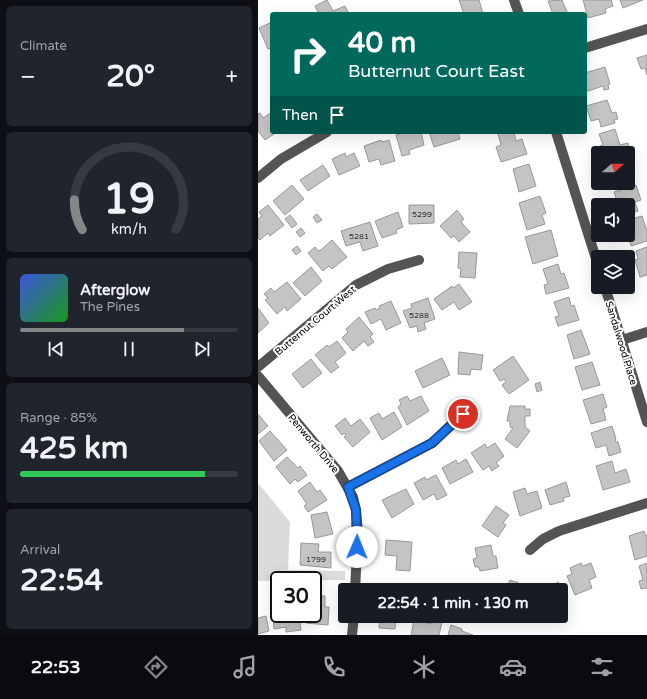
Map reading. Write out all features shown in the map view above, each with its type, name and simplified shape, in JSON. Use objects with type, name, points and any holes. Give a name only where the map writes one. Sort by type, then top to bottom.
[{"type":"street","points":[[514,0],[518,12]]},
{"type":"street","points":[[587,47],[647,29]]},
{"type":"street","points":[[258,178],[281,159],[324,134]]},
{"type":"street","points":[[557,134],[593,250]]},
{"type":"street","name":"Butternut Court West","points":[[258,367],[356,284],[388,269],[419,260]]},
{"type":"street","name":"Sandalwood Place","points":[[607,294],[647,422]]},
{"type":"street","points":[[622,340],[647,332]]},
{"type":"street","name":"Penworth Drive","points":[[258,376],[338,471],[355,501],[358,533],[355,583]]},
{"type":"street","points":[[348,487],[432,443],[463,414]]},
{"type":"street","points":[[530,550],[543,538],[559,531],[647,503]]},
{"type":"street","points":[[352,635],[353,623]]},
{"type":"shaded area","points":[[258,483],[290,522],[288,570],[345,571],[345,580],[322,580],[322,571],[270,571],[270,581],[258,581]]},
{"type":"building","points":[[327,0],[333,11],[345,6],[348,12],[318,12],[315,6]]},
{"type":"building","points":[[459,0],[479,0],[482,12],[463,12]]},
{"type":"building","points":[[562,0],[567,12],[552,12],[548,1]]},
{"type":"building","points":[[583,0],[611,0],[613,6],[605,9],[606,13],[588,18]]},
{"type":"building","points":[[620,0],[643,0],[623,8]]},
{"type":"building","points":[[270,23],[270,48],[268,49],[259,28]]},
{"type":"building","points":[[647,55],[647,75],[645,68],[641,69],[637,58]]},
{"type":"building","points":[[605,67],[610,84],[608,85],[609,89],[604,90],[603,86],[587,91],[587,72]]},
{"type":"building","points":[[607,100],[612,113],[616,112],[618,119],[614,120],[615,123],[601,127],[599,119],[591,121],[587,106]]},
{"type":"building","points":[[260,113],[263,118],[270,113],[270,134],[274,134],[265,140],[258,131],[258,114]]},
{"type":"building","points":[[615,129],[620,145],[628,143],[629,146],[600,146],[603,145],[599,134]]},
{"type":"building","points":[[421,134],[424,145],[409,150],[410,154],[402,156],[396,135]]},
{"type":"building","points":[[430,134],[459,134],[460,139],[434,147]]},
{"type":"building","points":[[498,134],[514,134],[516,141],[522,139],[527,154],[501,162],[496,147],[501,145]]},
{"type":"building","points":[[381,140],[382,142],[389,140],[395,161],[381,165],[379,159],[369,162],[364,146]]},
{"type":"building","points":[[345,153],[346,157],[354,153],[360,166],[339,175],[332,159]]},
{"type":"building","points":[[529,164],[536,186],[519,192],[513,169]]},
{"type":"building","points":[[323,165],[330,176],[308,191],[300,180]]},
{"type":"building","points":[[292,185],[304,199],[285,215],[273,201]]},
{"type":"building","points":[[635,185],[641,200],[635,202],[635,198],[616,198],[614,192],[620,190],[635,190]]},
{"type":"building","points":[[540,196],[546,213],[542,215],[545,224],[527,230],[519,203]]},
{"type":"building","points":[[635,202],[638,211],[635,212]]},
{"type":"building","points":[[268,205],[284,225],[270,236],[268,233],[260,240],[258,238],[258,219],[262,216],[259,212]]},
{"type":"building","points":[[409,205],[434,205],[434,223],[409,224]]},
{"type":"building","points":[[457,210],[464,219],[461,222],[470,232],[459,242],[454,236],[451,238],[440,226]]},
{"type":"building","points":[[398,212],[403,227],[396,230],[397,233],[382,238],[375,221]]},
{"type":"building","points":[[317,214],[322,220],[317,223],[313,217]]},
{"type":"building","points":[[290,215],[297,224],[292,228],[285,219]]},
{"type":"building","points":[[642,216],[647,231],[647,241],[631,246],[630,242],[635,242],[635,218]]},
{"type":"building","points":[[370,222],[378,246],[363,251],[360,242],[346,246],[341,231]]},
{"type":"building","points":[[301,228],[305,233],[300,237],[296,232]]},
{"type":"building","points":[[551,230],[558,256],[533,264],[525,237]]},
{"type":"building","points":[[332,240],[347,257],[332,269],[329,266],[323,271],[308,253],[315,247],[318,251],[321,250]]},
{"type":"building","points":[[297,246],[301,251],[296,255],[292,250]]},
{"type":"building","points":[[647,247],[647,275],[640,277],[635,260],[638,259],[636,251]]},
{"type":"building","points":[[459,252],[477,253],[475,278],[460,277],[461,269],[458,268]]},
{"type":"building","points":[[558,264],[561,274],[564,273],[569,288],[546,294],[544,285],[548,284],[543,269]]},
{"type":"building","points":[[311,267],[322,281],[305,296],[293,283]]},
{"type":"building","points":[[287,282],[301,299],[287,311],[285,307],[277,314],[265,300],[268,298],[264,294],[271,288],[274,292]]},
{"type":"building","points":[[459,284],[472,302],[459,310],[454,302],[442,310],[434,299],[452,286],[453,288]]},
{"type":"building","points":[[569,297],[571,306],[574,305],[579,320],[558,326],[555,317],[559,316],[554,302]]},
{"type":"building","points":[[428,298],[435,319],[424,323],[426,329],[418,332],[417,326],[410,328],[403,311],[412,308],[411,304]]},
{"type":"building","points":[[391,301],[401,323],[386,330],[381,319],[371,324],[365,312],[375,308],[376,310],[380,308],[379,306]]},
{"type":"building","points":[[258,308],[269,323],[258,333]]},
{"type":"building","points":[[359,317],[373,334],[370,337],[374,342],[368,346],[364,341],[353,351],[342,338],[348,332],[346,329]]},
{"type":"building","points":[[581,330],[590,354],[574,359],[567,335]]},
{"type":"building","points":[[337,341],[346,353],[335,362],[339,367],[331,373],[315,355],[327,345],[329,347]]},
{"type":"building","points":[[459,352],[483,355],[481,370],[471,369],[470,375],[458,374]]},
{"type":"building","points":[[513,356],[529,380],[509,394],[502,385],[506,382],[504,379],[500,381],[493,370]]},
{"type":"building","points":[[442,358],[450,375],[423,388],[415,371]]},
{"type":"building","points":[[311,359],[322,373],[303,388],[292,374]]},
{"type":"building","points":[[592,362],[600,385],[582,390],[575,367]]},
{"type":"building","points":[[540,382],[542,390],[537,392],[535,384]]},
{"type":"building","points":[[603,394],[607,407],[603,409],[606,420],[591,424],[583,400]]},
{"type":"building","points":[[407,396],[410,401],[421,396],[429,411],[407,425],[398,407],[401,404],[399,400]]},
{"type":"building","points":[[510,406],[525,406],[525,409],[530,409],[530,416],[525,416],[525,427],[530,431],[517,448],[505,439],[513,428],[510,427],[510,421],[507,421]]},
{"type":"building","points":[[394,412],[402,427],[382,440],[370,418],[379,413],[382,419]]},
{"type":"building","points":[[258,414],[268,426],[258,434]]},
{"type":"building","points":[[345,418],[351,426],[360,419],[370,432],[353,447],[344,437],[346,435],[344,433],[342,435],[335,426]]},
{"type":"building","points":[[612,426],[616,442],[618,442],[621,452],[609,456],[606,445],[596,448],[591,433]]},
{"type":"building","points":[[270,431],[287,450],[274,461],[259,441]]},
{"type":"building","points":[[495,443],[504,456],[496,463],[499,466],[492,471],[489,466],[483,470],[471,453],[485,444],[487,448]]},
{"type":"building","points":[[287,457],[298,468],[300,466],[307,475],[298,482],[295,479],[290,484],[276,467]]},
{"type":"building","points":[[466,459],[473,472],[450,484],[442,468],[456,460],[458,464]]},
{"type":"building","points":[[612,461],[615,473],[626,469],[630,482],[603,490],[596,466]]},
{"type":"building","points":[[436,475],[447,495],[437,500],[434,494],[423,500],[414,483],[425,477],[426,480]]},
{"type":"building","points":[[310,482],[317,492],[320,490],[327,500],[308,512],[304,506],[307,504],[298,491]]},
{"type":"building","points":[[566,482],[570,496],[563,498],[564,501],[550,505],[545,490]]},
{"type":"building","points":[[525,488],[527,494],[537,491],[542,508],[520,516],[513,492]]},
{"type":"building","points":[[406,489],[414,504],[392,518],[382,500]]},
{"type":"building","points":[[496,506],[509,515],[503,523],[506,525],[498,537],[482,526]]},
{"type":"building","points":[[327,512],[333,534],[315,538],[311,515]]},
{"type":"building","points":[[644,531],[647,537],[647,556],[635,560],[629,536]]},
{"type":"building","points":[[386,540],[412,542],[410,571],[396,570],[397,556],[385,555]]},
{"type":"building","points":[[301,543],[319,544],[318,552],[331,552],[331,568],[300,565]]},
{"type":"building","points":[[491,545],[493,556],[496,556],[498,568],[480,571],[479,567],[475,567],[473,559],[477,558],[475,548]]},
{"type":"building","points":[[581,563],[583,566],[591,563],[596,577],[589,580],[592,588],[575,595],[567,576],[572,574],[570,568]]},
{"type":"building","points":[[647,563],[647,588],[641,589],[639,581],[643,580],[639,566]]},
{"type":"building","points":[[510,580],[519,583],[508,583]]},
{"type":"building","points":[[322,596],[325,596],[325,607],[329,607],[328,625],[306,623],[322,623]]},
{"type":"building","points":[[266,616],[269,631],[258,634],[258,618]]},
{"type":"building","points":[[274,623],[300,623],[301,630],[286,632],[286,627],[274,629]]},
{"type":"building","points":[[379,623],[395,623],[395,629],[379,628]]},
{"type":"building","points":[[413,623],[442,623],[439,635],[411,635]]},
{"type":"building","points":[[451,625],[462,629],[462,631],[473,635],[448,635]]},
{"type":"route","points":[[357,547],[358,533],[355,501],[348,487],[432,443],[463,414]]}]
